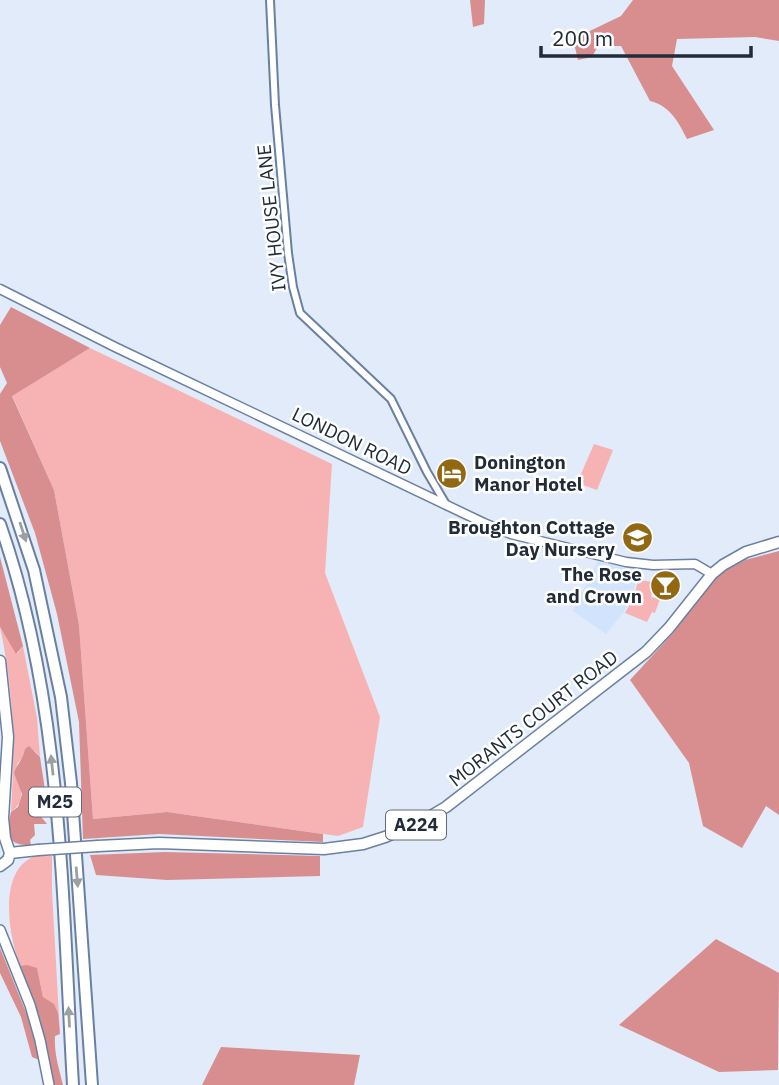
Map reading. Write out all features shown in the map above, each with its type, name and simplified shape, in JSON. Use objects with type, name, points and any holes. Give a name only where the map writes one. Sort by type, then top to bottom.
[{"type":"highway","name":"M25","points":[[0,468],[34,570],[61,697],[71,783],[92,1085]]},
{"type":"highway","name":"M25","points":[[0,524],[25,608],[47,720],[58,833],[73,1085]]},
{"type":"main road","name":"A224","points":[[712,574],[734,558],[779,542]]},
{"type":"main road","name":"MORANTS COURT ROAD","points":[[6,846],[38,850],[159,843],[324,849],[363,844],[404,830],[446,807],[646,652],[712,574]]},
{"type":"main road","points":[[0,661],[8,737],[1,822],[8,860],[0,866]]},
{"type":"main road","points":[[0,930],[30,1004],[49,1085]]},
{"type":"street","name":"IVY HOUSE LANE","points":[[270,0],[275,105],[288,253],[300,313],[391,399],[447,506]]},
{"type":"street","name":"LONDON ROAD","points":[[0,289],[115,347],[511,534],[626,562],[653,565],[695,564],[712,574]]},
{"type":"shaded area","points":[[470,0],[485,0],[484,24],[473,27]]},
{"type":"shaded area","points":[[633,0],[779,0],[779,41],[755,37],[677,39],[672,66],[714,130],[687,139],[668,110],[650,101],[621,46],[598,46],[592,57],[578,60],[573,39],[621,16]]},
{"type":"shaded area","points":[[11,307],[90,348],[12,396],[54,490],[79,625],[93,819],[167,812],[323,834],[323,842],[159,834],[83,839],[79,722],[57,614],[35,533],[0,441],[0,394],[7,383],[0,367],[0,325]]},
{"type":"shaded area","points":[[90,348],[332,464],[325,573],[380,717],[363,827],[338,836],[167,812],[93,819],[79,625],[54,490],[12,395]]},
{"type":"shaded area","points":[[594,444],[613,450],[597,490],[577,483]]},
{"type":"shaded area","points":[[779,551],[779,815],[766,806],[742,848],[703,826],[689,763],[630,680],[674,632],[693,603],[721,573],[745,560]]},
{"type":"shaded area","points":[[0,557],[23,646],[16,654],[0,627]]},
{"type":"shaded area","points":[[598,560],[639,569],[633,594],[624,612],[606,634],[573,611]]},
{"type":"shaded area","points":[[638,580],[654,582],[651,597],[660,599],[655,613],[652,612],[647,622],[625,613],[634,597]]},
{"type":"shaded area","points":[[0,627],[17,654],[23,646],[37,718],[40,757],[35,751],[24,756],[17,764],[21,796],[11,812],[12,719]]},
{"type":"shaded area","points":[[29,746],[40,757],[46,799],[39,814],[47,824],[34,824],[35,835],[30,840],[31,845],[23,845],[12,841],[8,826],[11,812],[18,807],[22,794],[14,773]]},
{"type":"shaded area","points":[[164,852],[320,856],[320,876],[167,880],[96,875],[90,855]]},
{"type":"shaded area","points":[[36,856],[52,856],[60,1034],[58,1024],[43,997],[37,969],[20,966],[9,917],[11,886],[16,872],[24,862]]},
{"type":"shaded area","points":[[716,939],[779,973],[778,1070],[719,1072],[619,1025]]},
{"type":"shaded area","points":[[0,948],[34,1032],[39,1060],[32,1057],[21,1017],[0,973]]},
{"type":"shaded area","points":[[20,966],[37,968],[43,997],[54,1004],[58,1013],[60,1034],[55,1036],[55,1049],[63,1085],[54,1085],[44,1036]]},
{"type":"shaded area","points":[[221,1047],[360,1055],[354,1085],[202,1085]]},
{"type":"place","name":"Donington Manor Hotel","points":[[451,473]]},
{"type":"place","name":"Broughton Cottage Day Nursery","points":[[638,538]]},
{"type":"place","name":"The Rose and Crown","points":[[665,585]]}]
